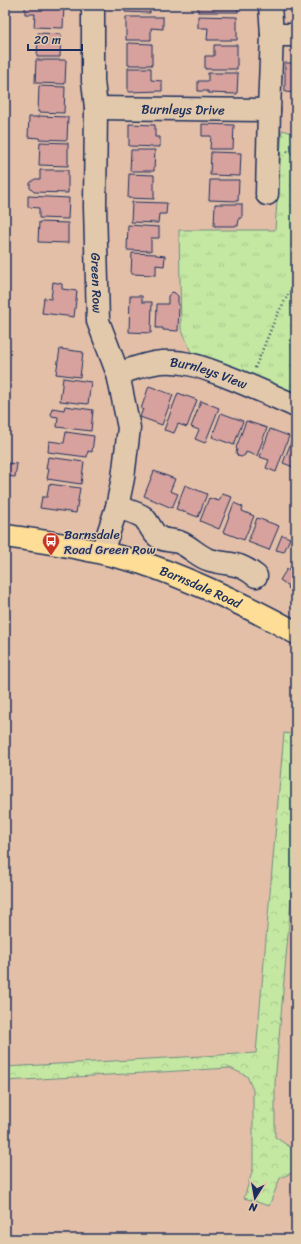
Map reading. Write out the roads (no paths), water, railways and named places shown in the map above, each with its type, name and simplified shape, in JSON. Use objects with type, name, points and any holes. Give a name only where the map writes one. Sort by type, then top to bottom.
[{"type":"main road","name":"Barnsdale Road","points":[[5,536],[48,541],[102,552],[143,563],[174,574],[257,611],[296,633]]},
{"type":"street","name":"Green Row","points":[[92,5],[96,108],[95,206],[98,321],[118,374],[129,428],[123,478],[117,507],[102,552]]},
{"type":"street","points":[[267,194],[272,35],[270,5]]},
{"type":"street","points":[[272,35],[296,35]]},
{"type":"street","name":"Burnleys Drive","points":[[96,108],[269,110]]},
{"type":"street","name":"Burnleys View","points":[[118,374],[148,364],[173,362],[198,366],[248,385],[296,406]]},
{"type":"street","points":[[117,507],[143,517],[155,535],[162,539],[180,543],[210,560],[234,563],[246,568],[256,576]]},
{"type":"place","name":"Barnsdale Road Green Row","points":[[51,556]]}]
